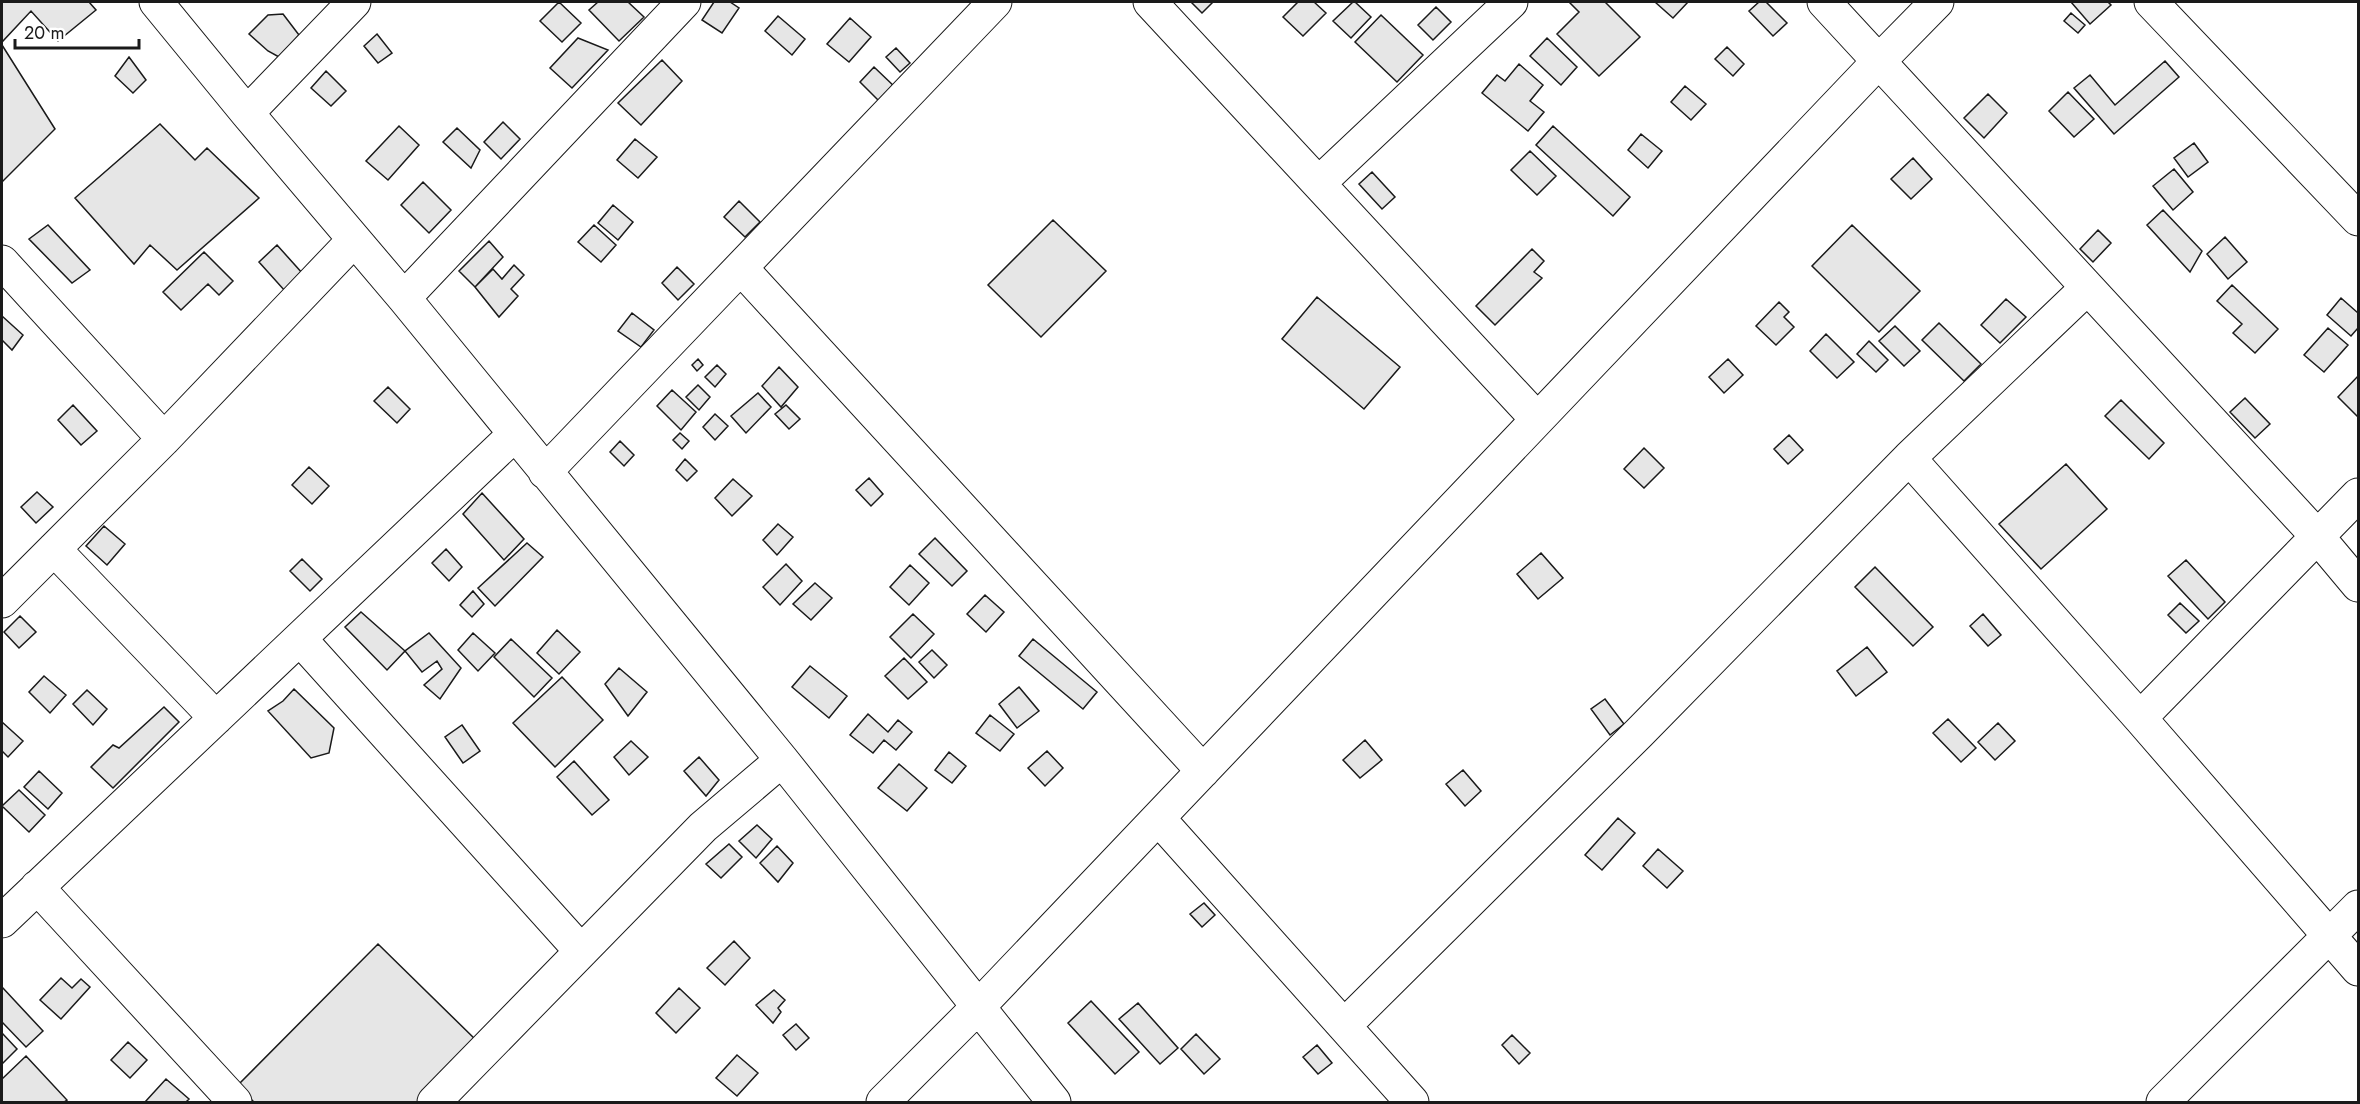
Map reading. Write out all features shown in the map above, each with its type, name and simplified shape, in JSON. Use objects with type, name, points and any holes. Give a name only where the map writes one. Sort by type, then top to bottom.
[{"type":"street","points":[[156,2],[246,113],[404,298],[514,435],[783,760],[1054,1102]]},
{"type":"street","points":[[246,113],[354,2]]},
{"type":"street","points":[[404,298],[684,2]]},
{"type":"street","points":[[545,472],[995,2]]},
{"type":"street","points":[[1150,2],[1537,419]]},
{"type":"street","points":[[1824,2],[2317,536],[2358,585]]},
{"type":"street","points":[[883,1102],[978,1007],[1879,60],[1937,2]]},
{"type":"street","points":[[2151,2],[2358,219]]},
{"type":"street","points":[[1319,183],[1502,4]]},
{"type":"street","points":[[2,601],[164,439],[354,240]]},
{"type":"street","points":[[741,268],[1203,771]]},
{"type":"street","points":[[6,276],[164,439]]},
{"type":"street","points":[[1345,1025],[1639,733],[1909,458],[2088,288]]},
{"type":"street","points":[[2,921],[514,435]]},
{"type":"street","points":[[1909,458],[2140,718],[2358,969]]},
{"type":"street","points":[[2140,718],[2358,495]]},
{"type":"street","points":[[54,549],[216,718]]},
{"type":"street","points":[[300,639],[581,951]]},
{"type":"street","points":[[434,1102],[703,827],[783,760]]},
{"type":"street","points":[[1158,818],[1412,1102]]},
{"type":"street","points":[[37,887],[235,1102]]},
{"type":"street","points":[[2163,1102],[2358,907]]},
{"type":"building","points":[[2,2],[89,2],[96,10],[58,41],[31,11],[2,42]]},
{"type":"building","points":[[559,2],[581,23],[562,42],[540,21]]},
{"type":"building","points":[[598,2],[628,2],[644,17],[619,41],[589,10]]},
{"type":"building","points":[[714,2],[730,2],[739,8],[722,33],[702,20]]},
{"type":"building","points":[[1191,2],[1213,2],[1202,13]]},
{"type":"building","points":[[1298,2],[1314,2],[1326,13],[1303,36],[1283,17]]},
{"type":"building","points":[[1353,2],[1371,17],[1351,38],[1333,21]]},
{"type":"building","points":[[1569,2],[1605,2],[1640,37],[1599,76],[1557,34],[1579,12]]},
{"type":"building","points":[[1655,2],[1688,2],[1673,18]]},
{"type":"building","points":[[1759,2],[1766,2],[1787,23],[1773,36],[1749,11]]},
{"type":"building","points":[[2071,2],[2108,2],[2111,5],[2090,24]]},
{"type":"building","points":[[1436,7],[1451,22],[1433,40],[1418,25]]},
{"type":"building","points":[[2071,13],[2085,25],[2078,33],[2064,21]]},
{"type":"building","points":[[283,14],[299,35],[279,57],[268,51],[249,34],[268,15]]},
{"type":"building","points":[[1381,15],[1423,55],[1397,82],[1355,42]]},
{"type":"building","points":[[778,16],[805,39],[792,55],[765,31]]},
{"type":"building","points":[[850,18],[871,37],[849,62],[827,44]]},
{"type":"building","points":[[377,34],[392,53],[378,63],[364,46]]},
{"type":"building","points":[[578,38],[608,50],[572,88],[550,68]]},
{"type":"building","points":[[1547,38],[1577,67],[1561,85],[1530,56]]},
{"type":"building","points":[[2,45],[55,129],[2,182]]},
{"type":"building","points":[[1727,47],[1744,64],[1733,76],[1715,59]]},
{"type":"building","points":[[896,48],[910,63],[900,72],[886,57]]},
{"type":"building","points":[[129,57],[146,80],[133,93],[115,76]]},
{"type":"building","points":[[662,60],[682,81],[641,125],[618,103]]},
{"type":"building","points":[[2165,61],[2179,77],[2114,134],[2074,88],[2090,75],[2115,105]]},
{"type":"building","points":[[1519,64],[1543,85],[1530,101],[1544,112],[1528,131],[1482,93],[1497,75],[1505,81]]},
{"type":"building","points":[[874,67],[897,89],[882,104],[860,82]]},
{"type":"building","points":[[326,71],[346,91],[331,106],[311,88]]},
{"type":"building","points":[[1685,86],[1706,104],[1691,120],[1671,102]]},
{"type":"building","points":[[2068,92],[2094,119],[2074,137],[2049,111]]},
{"type":"building","points":[[1988,94],[2007,113],[1984,138],[1964,118]]},
{"type":"building","points":[[503,122],[520,139],[501,159],[484,142]]},
{"type":"building","points":[[160,124],[195,160],[207,148],[259,198],[177,270],[150,245],[134,264],[75,198]]},
{"type":"building","points":[[399,126],[419,145],[388,180],[366,161]]},
{"type":"building","points":[[1553,126],[1630,197],[1613,216],[1536,145]]},
{"type":"building","points":[[457,128],[480,150],[471,168],[443,142]]},
{"type":"building","points":[[1641,134],[1662,151],[1648,168],[1628,150]]},
{"type":"building","points":[[635,139],[657,157],[638,178],[617,160]]},
{"type":"building","points":[[2194,143],[2208,162],[2188,177],[2174,158]]},
{"type":"building","points":[[1530,151],[1556,176],[1537,195],[1511,170]]},
{"type":"building","points":[[1913,158],[1932,179],[1911,199],[1891,179]]},
{"type":"building","points":[[2174,169],[2193,192],[2173,210],[2153,186]]},
{"type":"building","points":[[1372,172],[1395,197],[1382,209],[1359,184]]},
{"type":"building","points":[[423,182],[451,210],[429,233],[401,205]]},
{"type":"building","points":[[739,201],[760,222],[745,237],[724,217]]},
{"type":"building","points":[[613,205],[633,222],[618,240],[598,223]]},
{"type":"building","points":[[2163,210],[2202,251],[2190,272],[2147,225]]},
{"type":"building","points":[[1053,220],[1106,271],[1041,337],[988,285]]},
{"type":"building","points":[[48,225],[90,270],[72,283],[29,239]]},
{"type":"building","points":[[594,225],[616,245],[601,262],[578,242]]},
{"type":"building","points":[[1852,225],[1920,291],[1879,332],[1812,266]]},
{"type":"building","points":[[2098,230],[2111,243],[2093,262],[2080,249]]},
{"type":"building","points":[[2225,237],[2247,262],[2228,279],[2207,254]]},
{"type":"building","points":[[489,241],[503,257],[475,287],[459,271]]},
{"type":"building","points":[[277,245],[303,274],[285,291],[259,262]]},
{"type":"building","points":[[1532,249],[1544,261],[1534,272],[1542,278],[1495,325],[1476,306]]},
{"type":"building","points":[[204,252],[233,281],[219,295],[208,284],[181,310],[163,292]]},
{"type":"building","points":[[514,265],[524,275],[511,289],[518,296],[499,317],[475,287],[493,269],[502,279]]},
{"type":"building","points":[[677,267],[694,284],[678,300],[662,283]]},
{"type":"building","points":[[2232,285],[2278,329],[2255,353],[2233,333],[2242,324],[2217,301]]},
{"type":"building","points":[[1317,297],[1400,367],[1364,409],[1282,339]]},
{"type":"building","points":[[2341,298],[2358,313],[2358,328],[2351,336],[2327,315]]},
{"type":"building","points":[[2006,299],[2026,317],[2000,343],[1981,325]]},
{"type":"building","points":[[1779,302],[1789,312],[1784,317],[1794,327],[1776,345],[1756,326]]},
{"type":"building","points":[[632,313],[654,330],[641,347],[618,331]]},
{"type":"building","points":[[2,316],[23,335],[12,350],[2,340]]},
{"type":"building","points":[[1939,323],[1981,364],[1964,381],[1922,340]]},
{"type":"building","points":[[1895,326],[1920,351],[1904,366],[1879,341]]},
{"type":"building","points":[[2328,328],[2348,345],[2324,372],[2304,355]]},
{"type":"building","points":[[1826,334],[1854,362],[1837,378],[1810,351]]},
{"type":"building","points":[[1869,341],[1888,360],[1876,372],[1857,354]]},
{"type":"building","points":[[698,359],[703,365],[697,371],[692,365]]},
{"type":"building","points":[[1728,359],[1743,375],[1724,393],[1709,377]]},
{"type":"building","points":[[717,365],[726,374],[715,387],[705,377]]},
{"type":"building","points":[[779,367],[798,387],[781,407],[762,386]]},
{"type":"building","points":[[2358,376],[2358,417],[2338,397]]},
{"type":"building","points":[[698,385],[710,397],[699,410],[686,397]]},
{"type":"building","points":[[388,387],[410,409],[397,423],[374,401]]},
{"type":"building","points":[[672,390],[696,412],[681,430],[657,406]]},
{"type":"building","points":[[758,393],[771,407],[746,433],[731,416]]},
{"type":"building","points":[[2245,398],[2270,424],[2255,438],[2230,412]]},
{"type":"building","points":[[2121,400],[2164,443],[2149,459],[2105,416]]},
{"type":"building","points":[[73,405],[97,431],[81,445],[58,420]]},
{"type":"building","points":[[786,405],[800,419],[789,429],[775,414]]},
{"type":"building","points":[[715,414],[728,426],[715,440],[703,427]]},
{"type":"building","points":[[680,433],[689,441],[682,449],[673,440]]},
{"type":"building","points":[[1789,435],[1803,450],[1788,464],[1774,449]]},
{"type":"building","points":[[620,441],[634,455],[624,466],[610,452]]},
{"type":"building","points":[[1644,448],[1664,468],[1644,488],[1624,469]]},
{"type":"building","points":[[685,459],[697,471],[687,481],[676,470]]},
{"type":"building","points":[[2066,464],[2107,509],[2041,569],[1999,524]]},
{"type":"building","points":[[309,467],[329,486],[312,504],[292,485]]},
{"type":"building","points":[[869,478],[883,494],[871,506],[856,490]]},
{"type":"building","points":[[733,479],[752,496],[732,516],[715,498]]},
{"type":"building","points":[[37,492],[53,507],[36,523],[21,507]]},
{"type":"building","points":[[482,493],[524,539],[504,560],[463,514]]},
{"type":"building","points":[[778,524],[793,537],[777,555],[763,540]]},
{"type":"building","points":[[104,526],[125,544],[107,565],[86,546]]},
{"type":"building","points":[[935,538],[967,571],[952,586],[919,554]]},
{"type":"building","points":[[527,543],[543,557],[495,606],[478,588]]},
{"type":"building","points":[[446,549],[462,567],[449,581],[432,563]]},
{"type":"building","points":[[1541,553],[1563,578],[1538,599],[1517,574]]},
{"type":"building","points":[[302,559],[322,579],[310,591],[290,571]]},
{"type":"building","points":[[2186,560],[2225,602],[2208,619],[2168,576]]},
{"type":"building","points":[[786,564],[802,581],[780,605],[763,587]]},
{"type":"building","points":[[910,565],[929,583],[909,605],[890,587]]},
{"type":"building","points":[[1875,567],[1933,627],[1913,646],[1855,587]]},
{"type":"building","points":[[815,583],[832,598],[811,620],[793,604]]},
{"type":"building","points":[[473,591],[484,604],[472,617],[460,605]]},
{"type":"building","points":[[985,595],[1004,612],[986,632],[967,614]]},
{"type":"building","points":[[2180,603],[2199,621],[2186,633],[2168,615]]},
{"type":"building","points":[[361,612],[405,651],[387,670],[345,627]]},
{"type":"building","points":[[913,614],[934,634],[911,658],[890,637]]},
{"type":"building","points":[[1983,614],[2001,635],[1988,646],[1970,626]]},
{"type":"building","points":[[20,616],[36,632],[19,648],[4,632]]},
{"type":"building","points":[[557,630],[580,652],[559,674],[537,653]]},
{"type":"building","points":[[429,633],[461,668],[440,699],[424,685],[442,669],[437,661],[422,672],[405,651]]},
{"type":"building","points":[[473,633],[495,653],[478,671],[458,650]]},
{"type":"building","points":[[511,639],[552,678],[534,697],[494,657]]},
{"type":"building","points":[[1033,639],[1097,692],[1083,709],[1019,656]]},
{"type":"building","points":[[1867,647],[1887,672],[1856,696],[1837,671]]},
{"type":"building","points":[[932,650],[947,665],[934,678],[919,662]]},
{"type":"building","points":[[904,658],[927,682],[908,699],[885,676]]},
{"type":"building","points":[[810,666],[847,696],[829,718],[792,687]]},
{"type":"building","points":[[619,668],[647,692],[628,716],[605,684]]},
{"type":"building","points":[[44,676],[66,695],[50,713],[29,692]]},
{"type":"building","points":[[562,677],[603,720],[555,767],[513,723]]},
{"type":"building","points":[[1019,687],[1039,711],[1017,728],[999,704]]},
{"type":"building","points":[[294,689],[334,728],[329,753],[311,758],[268,711],[283,701]]},
{"type":"building","points":[[87,690],[107,709],[93,725],[73,704]]},
{"type":"building","points":[[1605,699],[1624,724],[1610,735],[1591,709]]},
{"type":"building","points":[[164,707],[179,722],[113,788],[91,767],[113,745],[119,748]]},
{"type":"building","points":[[868,714],[888,732],[898,720],[912,732],[896,750],[884,740],[873,753],[850,735]]},
{"type":"building","points":[[990,715],[1014,734],[1000,751],[976,733]]},
{"type":"building","points":[[1948,719],[1976,748],[1961,762],[1933,733]]},
{"type":"building","points":[[2,722],[23,741],[8,757],[2,751]]},
{"type":"building","points":[[1998,723],[2015,741],[1995,760],[1978,742]]},
{"type":"building","points":[[462,725],[480,751],[463,763],[445,737]]},
{"type":"building","points":[[1365,740],[1382,760],[1360,778],[1343,760]]},
{"type":"building","points":[[631,741],[648,757],[629,775],[614,757]]},
{"type":"building","points":[[1047,751],[1063,768],[1045,786],[1028,768]]},
{"type":"building","points":[[949,752],[966,766],[952,783],[935,770]]},
{"type":"building","points":[[699,757],[719,780],[706,796],[684,771]]},
{"type":"building","points":[[574,761],[609,800],[592,815],[557,777]]},
{"type":"building","points":[[899,764],[927,788],[907,811],[878,788]]},
{"type":"building","points":[[1463,770],[1481,791],[1465,806],[1446,784]]},
{"type":"building","points":[[39,771],[62,793],[48,809],[24,787]]},
{"type":"building","points":[[19,790],[45,815],[29,832],[2,806]]},
{"type":"building","points":[[1618,818],[1635,833],[1602,870],[1585,855]]},
{"type":"building","points":[[757,825],[772,839],[756,858],[739,841]]},
{"type":"building","points":[[729,844],[742,857],[721,878],[706,864]]},
{"type":"building","points":[[777,846],[793,863],[778,882],[760,863]]},
{"type":"building","points":[[1658,849],[1683,871],[1667,888],[1643,866]]},
{"type":"building","points":[[1204,903],[1215,915],[1202,927],[1190,914]]},
{"type":"building","points":[[734,941],[750,958],[725,985],[707,968]]},
{"type":"building","points":[[378,944],[479,1043],[420,1102],[254,1102],[237,1086]]},
{"type":"building","points":[[61,978],[72,988],[81,979],[90,987],[61,1019],[40,1000]]},
{"type":"building","points":[[2,987],[43,1031],[26,1047],[2,1022]]},
{"type":"building","points":[[679,988],[700,1008],[676,1033],[656,1013]]},
{"type":"building","points":[[774,990],[785,1000],[778,1008],[781,1012],[773,1023],[756,1005]]},
{"type":"building","points":[[1091,1001],[1139,1052],[1115,1074],[1068,1023]]},
{"type":"building","points":[[1138,1003],[1178,1048],[1160,1064],[1119,1019]]},
{"type":"building","points":[[796,1024],[809,1038],[796,1050],[783,1035]]},
{"type":"building","points":[[2,1033],[17,1049],[2,1064]]},
{"type":"building","points":[[1196,1034],[1220,1059],[1204,1074],[1181,1049]]},
{"type":"building","points":[[1512,1035],[1530,1053],[1519,1064],[1502,1045]]},
{"type":"building","points":[[128,1042],[147,1060],[130,1078],[111,1060]]},
{"type":"building","points":[[1317,1045],[1332,1063],[1318,1074],[1303,1057]]},
{"type":"building","points":[[737,1055],[758,1073],[737,1096],[716,1078]]},
{"type":"building","points":[[26,1056],[67,1100],[64,1102],[2,1102],[2,1079]]},
{"type":"building","points":[[166,1079],[189,1099],[186,1102],[145,1102]]}]
